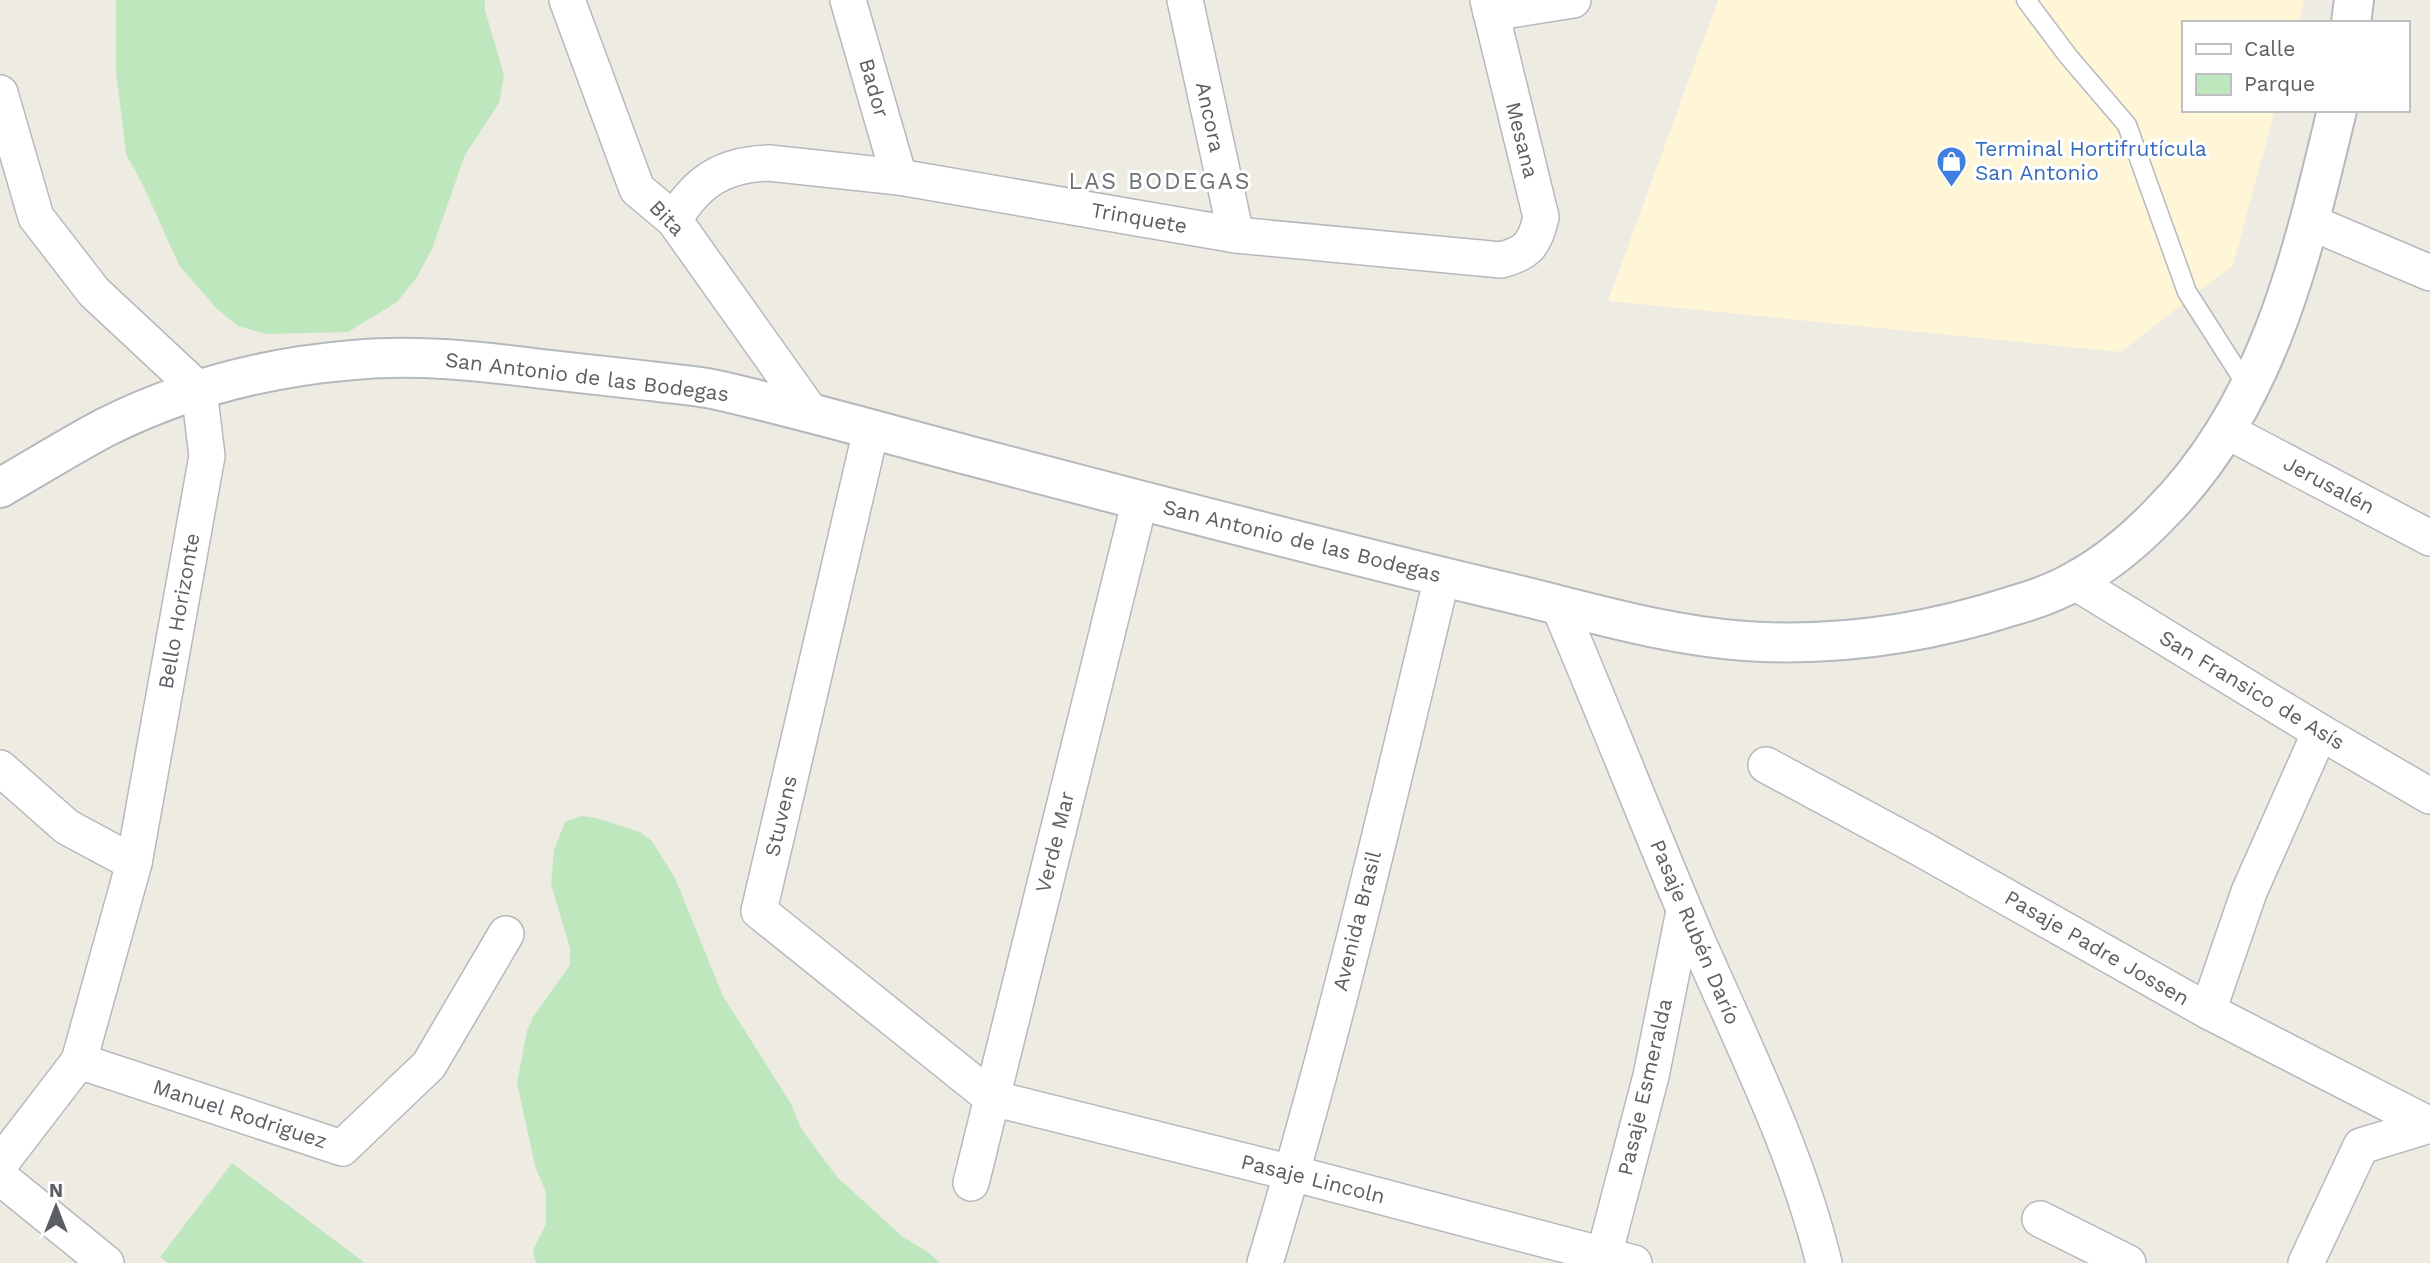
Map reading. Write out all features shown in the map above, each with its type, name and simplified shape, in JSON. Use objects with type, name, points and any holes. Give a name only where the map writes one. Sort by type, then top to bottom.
[{"type":"street","name":"Bita","points":[[568,0],[637,189],[674,220],[812,414]]},
{"type":"street","name":"Bador","points":[[848,0],[899,177]]},
{"type":"street","name":"Ancora","points":[[1185,0],[1236,234]]},
{"type":"street","points":[[1490,7],[1573,0]]},
{"type":"street","points":[[2351,21],[2354,0]]},
{"type":"street","name":"Mesana","points":[[1490,7],[1541,217],[1537,236],[1528,249],[1501,260]]},
{"type":"street","points":[[0,93],[36,216],[94,292],[199,390]]},
{"type":"street","name":"San Antonio de las Bodegas","points":[[0,488],[105,428],[151,407],[199,390],[304,365],[357,359],[411,357],[465,360],[710,388],[1442,577],[1677,632],[1742,640],[1804,642],[1866,639],[1927,630],[1977,618],[2075,582],[2118,552],[2157,518],[2206,462],[2227,431],[2249,390],[2287,302],[2337,112]]},
{"type":"street","name":"Trinquete","points":[[674,220],[683,204],[710,178],[748,163],[769,163],[899,177],[1236,234],[1501,260]]},
{"type":"street","points":[[2310,222],[2430,273]]},
{"type":"street","name":"Bello Horizonte","points":[[0,1164],[79,1061],[134,863],[206,456],[199,390]]},
{"type":"street","name":"Stuvens","points":[[871,430],[759,911],[992,1098]]},
{"type":"street","name":"Jerusalén","points":[[2227,431],[2430,538]]},
{"type":"street","name":"Verde Mar","points":[[971,1183],[1140,500]]},
{"type":"street","name":"Avenida Brasil","points":[[1265,1263],[1292,1173],[1442,577]]},
{"type":"street","name":"San Fransico de Asís","points":[[2075,582],[2430,796]]},
{"type":"street","name":"Pasaje Rubén Darío","points":[[1558,604],[1684,911],[1793,1163],[1816,1228],[1824,1263]]},
{"type":"street","points":[[2207,1011],[2249,892],[2320,732]]},
{"type":"street","name":"Pasaje Padre Jossen","points":[[1766,765],[1920,848],[2207,1011],[2430,1125]]},
{"type":"street","points":[[0,768],[68,827],[134,863]]},
{"type":"street","name":"Pasaje Esmeralda","points":[[1613,1260],[1684,911]]},
{"type":"street","name":"Manuel Rodriguez","points":[[79,1061],[342,1148],[429,1065],[506,934]]},
{"type":"street","name":"Pasaje Lincoln","points":[[992,1098],[1292,1173],[1613,1260]]},
{"type":"street","points":[[2306,1263],[2361,1146],[2430,1125]]},
{"type":"street","points":[[0,1177],[106,1263]]},
{"type":"street","points":[[2040,1219],[2128,1263]]},
{"type":"lane","points":[[2026,0],[2068,56],[2127,125],[2187,292],[2249,390]]},
{"type":"shaded area","name":"Terminal Hortifrutícula San Antonio","points":[[1718,0],[2304,0],[2299,21],[2182,21],[2182,112],[2274,112],[2233,265],[2121,352],[1608,301]]},
{"type":"green space","points":[[116,0],[485,0],[485,10],[504,75],[499,103],[465,155],[432,249],[417,277],[397,302],[348,332],[266,334],[238,326],[216,308],[179,265],[126,154],[116,71]]},
{"type":"green space","points":[[581,816],[640,832],[652,841],[675,878],[723,996],[791,1104],[802,1130],[837,1177],[903,1237],[928,1252],[940,1263],[536,1263],[533,1250],[546,1224],[546,1192],[535,1166],[517,1083],[527,1031],[533,1017],[570,965],[570,948],[551,884],[554,850],[565,822]]},
{"type":"green space","points":[[232,1163],[365,1263],[168,1263],[160,1257]]},
{"type":"place","name":"Terminal Hortifrutícula San Antonio","points":[[1952,188]]},
{"type":"district","name":"LAS BODEGAS","points":[[1160,181]]}]
